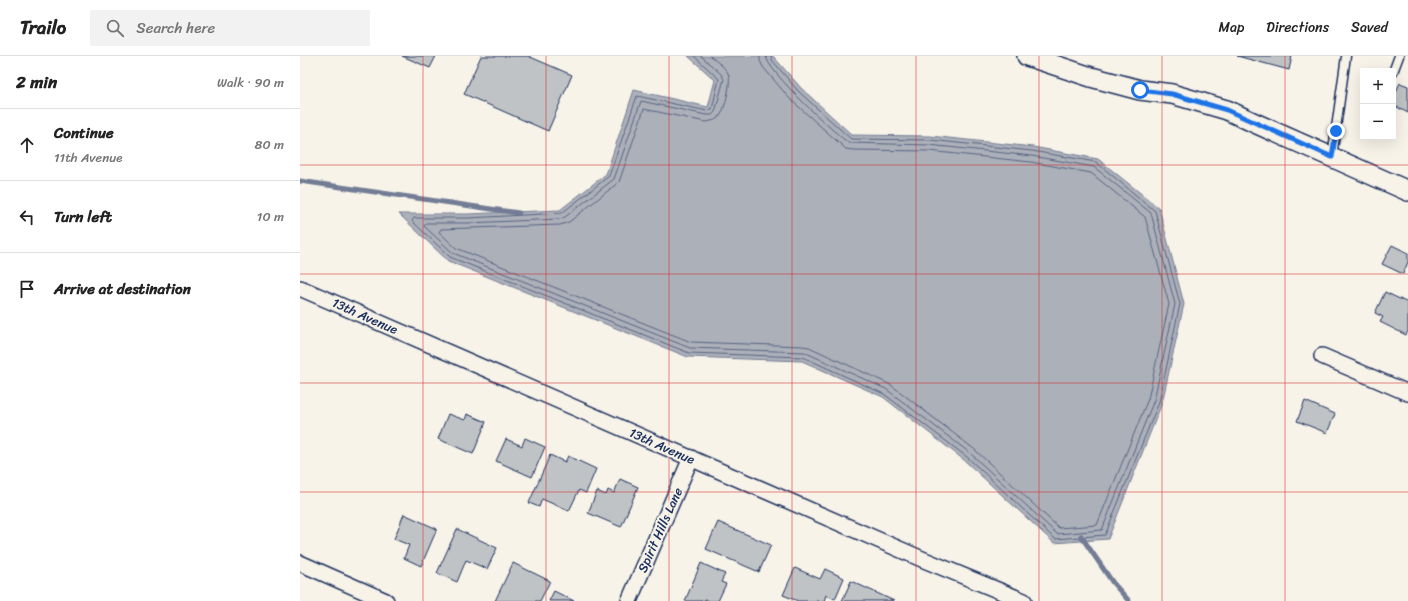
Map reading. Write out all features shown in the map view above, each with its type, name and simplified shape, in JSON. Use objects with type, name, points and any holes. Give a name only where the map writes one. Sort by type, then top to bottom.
[{"type":"street","points":[[1027,56],[1091,77],[1140,90],[1172,94],[1227,110],[1408,190]]},
{"type":"street","name":"13th Avenue","points":[[300,288],[922,559],[1024,601]]},
{"type":"street","points":[[1322,356],[1408,393]]},
{"type":"street","name":"Spirit Hills Lane","points":[[629,601],[691,458]]},
{"type":"street","points":[[300,563],[386,601]]},
{"type":"lane","points":[[1332,157],[1346,56]]},
{"type":"lane","points":[[1395,68],[1400,56]]},
{"type":"water","points":[[688,56],[773,56],[801,88],[852,135],[930,136],[1033,147],[1098,159],[1159,208],[1184,304],[1162,403],[1108,539],[1054,543],[964,460],[883,397],[802,361],[688,357],[448,261],[399,214],[468,214],[560,210],[606,174],[634,90],[708,107],[715,80]]},
{"type":"building","points":[[402,56],[436,56],[430,68]]},
{"type":"building","points":[[481,56],[528,56],[572,75],[548,131],[464,94]]},
{"type":"building","points":[[1237,56],[1292,56],[1289,70]]},
{"type":"building","points":[[1400,83],[1408,86],[1408,113],[1396,107],[1396,92]]},
{"type":"building","points":[[1392,245],[1408,253],[1408,262],[1403,274],[1382,264]]},
{"type":"building","points":[[1385,292],[1408,303],[1408,331],[1406,335],[1380,322],[1383,317],[1375,313]]},
{"type":"building","points":[[1305,401],[1335,414],[1327,433],[1297,421]]},
{"type":"building","points":[[448,414],[465,420],[467,414],[486,422],[473,454],[438,439]]},
{"type":"building","points":[[525,438],[545,447],[532,477],[496,461],[506,439],[522,446]]},
{"type":"building","points":[[550,455],[565,462],[568,456],[596,469],[586,493],[579,490],[569,511],[542,499],[539,507],[529,503]]},
{"type":"building","points":[[620,479],[638,487],[621,527],[588,513],[597,491],[606,495],[608,490],[614,493]]},
{"type":"building","points":[[404,514],[437,529],[421,566],[404,558],[409,545],[394,539]]},
{"type":"building","points":[[718,522],[771,545],[759,572],[706,549]]},
{"type":"building","points":[[457,529],[497,548],[487,569],[466,560],[457,582],[437,573]]},
{"type":"building","points":[[513,563],[550,581],[540,601],[495,601]]},
{"type":"building","points":[[701,563],[725,574],[721,582],[726,584],[718,601],[709,601],[705,599],[704,601],[685,601]]},
{"type":"building","points":[[795,568],[820,579],[825,569],[844,578],[835,599],[826,595],[824,601],[798,601],[783,595]]},
{"type":"building","points":[[851,581],[894,601],[842,601]]},
{"type":"building","points":[[554,591],[574,601],[549,601]]},
{"type":"waterway","points":[[300,181],[519,213]]},
{"type":"waterway","points":[[1081,536],[1113,583],[1129,601]]},
{"type":"route","points":[[1140,90],[1172,94],[1227,110],[1332,157],[1336,131]]}]
